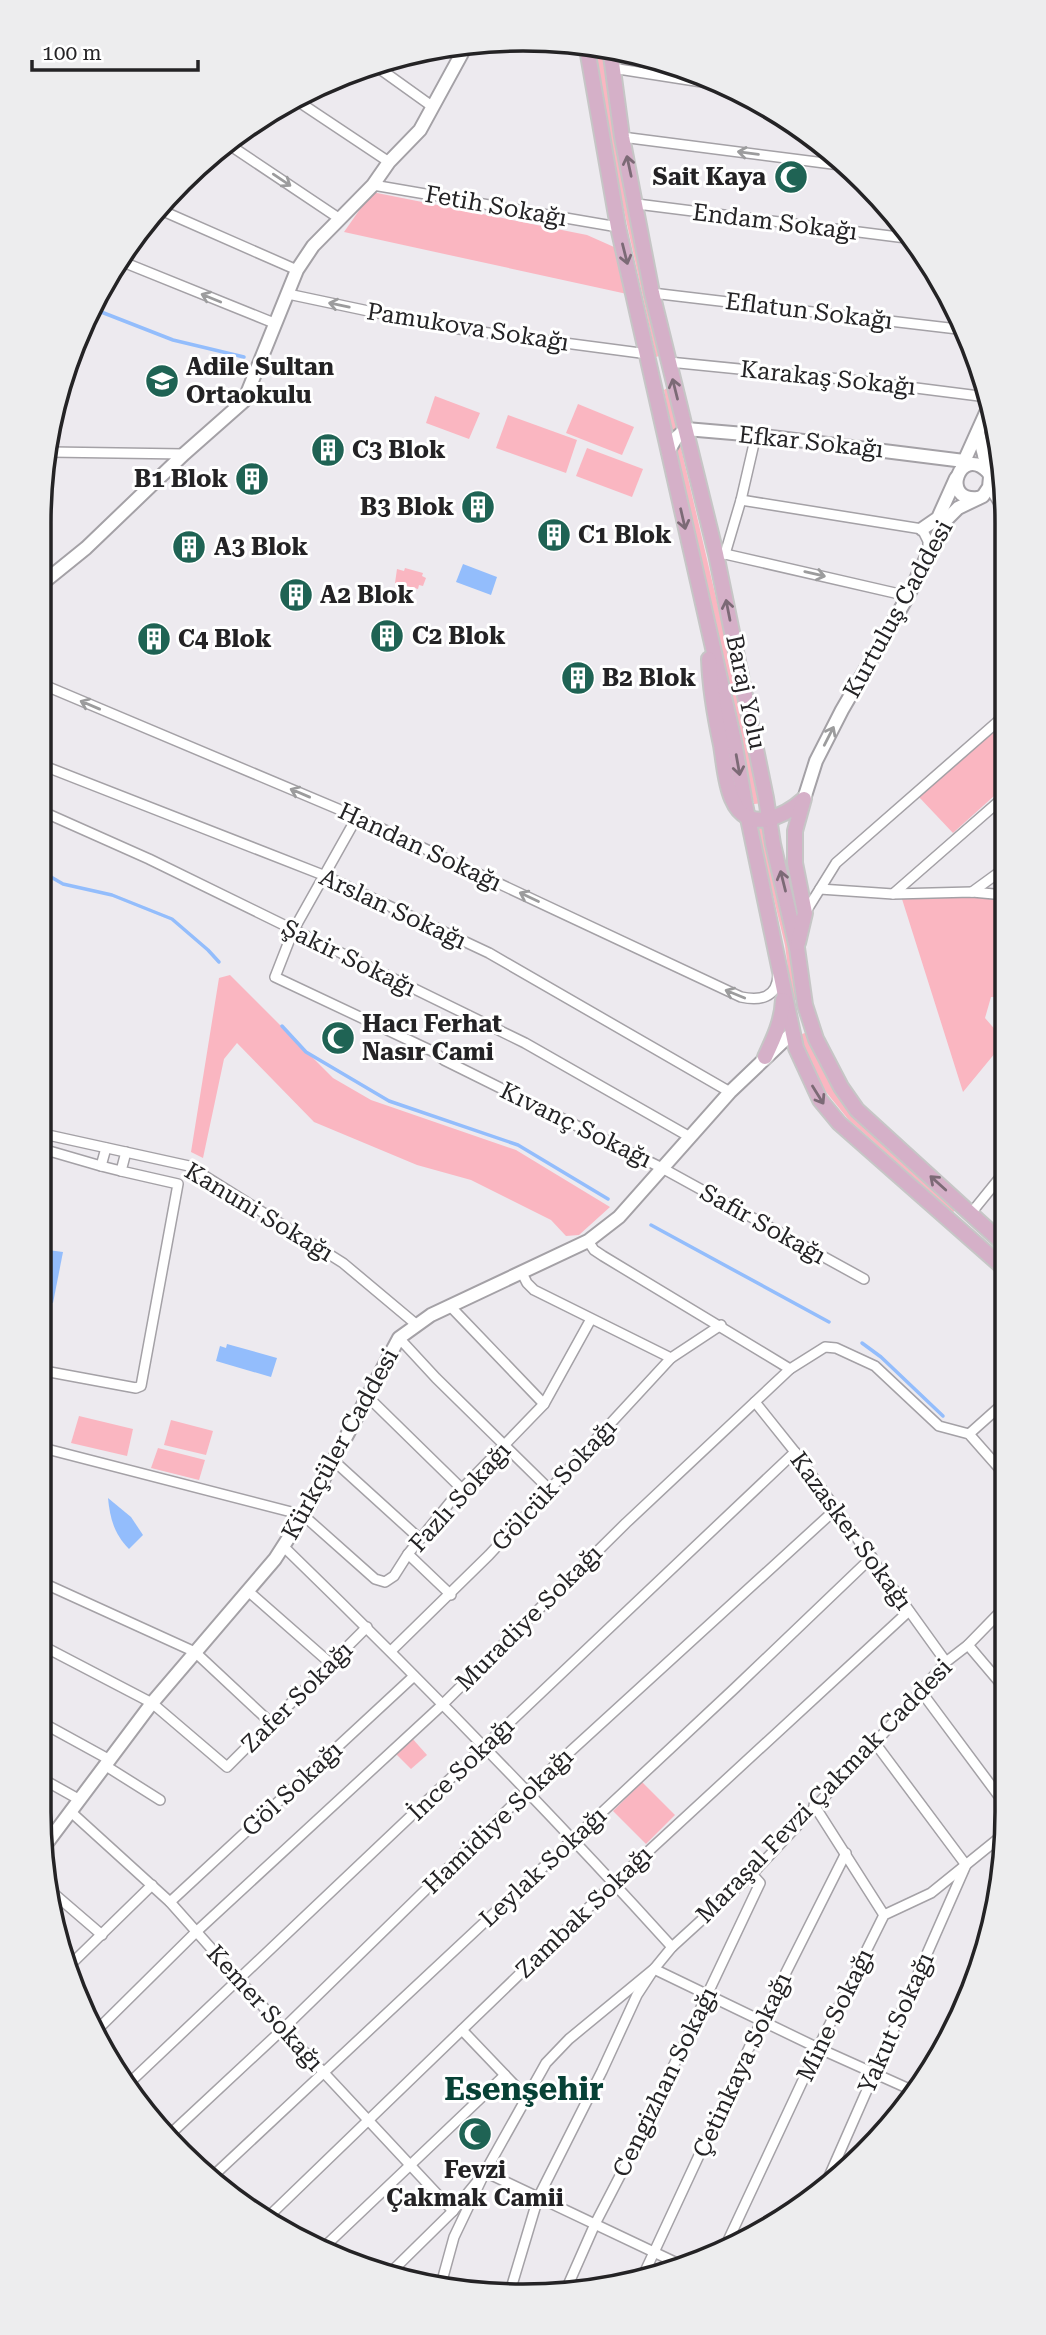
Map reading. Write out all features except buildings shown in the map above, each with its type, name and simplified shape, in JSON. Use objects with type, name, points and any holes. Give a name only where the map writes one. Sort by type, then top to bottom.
[{"type":"main road","points":[[51,576],[86,548],[244,401],[297,270],[313,246],[373,185],[389,162],[420,130],[459,55]]},
{"type":"main road","name":"Baraj Yolu","points":[[588,56],[618,227],[734,740],[796,1048],[820,1100],[839,1123],[995,1259]]},
{"type":"main road","name":"Baraj Yolu","points":[[611,59],[622,137],[652,293],[720,554],[773,844],[797,948],[805,1005],[816,1039],[841,1087],[857,1110],[995,1235]]},
{"type":"main road","points":[[922,529],[938,518],[983,419]]},
{"type":"main road","points":[[668,453],[676,438],[686,429]]},
{"type":"main road","name":"Efkar Sokağı","points":[[686,429],[756,435],[960,471]]},
{"type":"main road","points":[[978,432],[989,481]]},
{"type":"main road","points":[[979,498],[969,498],[960,493],[960,471],[965,466],[975,464],[989,481]]},
{"type":"main road","name":"Kurtuluş Caddesi","points":[[804,799],[816,761],[842,710],[908,596],[943,523],[958,508],[979,498],[989,481]]},
{"type":"main road","points":[[748,816],[769,821],[789,813],[804,799]]},
{"type":"main road","points":[[795,863],[795,831],[804,799]]},
{"type":"main road","points":[[757,855],[762,847],[773,844],[785,845],[792,852],[806,913],[797,948]]},
{"type":"main road","points":[[765,1057],[782,1012],[783,988]]},
{"type":"main road","points":[[793,1032],[805,1005]]},
{"type":"main road","name":"Kürkçüler Caddesi","points":[[52,1837],[152,1703],[283,1546],[303,1515],[399,1338],[431,1315],[588,1241],[619,1217],[730,1092],[793,1032]]},
{"type":"main road","points":[[959,1227],[972,1212]]},
{"type":"street","points":[[612,68],[683,79]]},
{"type":"street","points":[[384,72],[433,107]]},
{"type":"street","points":[[303,105],[389,162]]},
{"type":"street","points":[[622,137],[829,164]]},
{"type":"street","points":[[235,149],[340,219]]},
{"type":"street","name":"Fetih Sokağı","points":[[373,185],[618,227]]},
{"type":"street","name":"Endam Sokağı","points":[[637,204],[899,237]]},
{"type":"street","points":[[167,213],[297,270]]},
{"type":"street","points":[[128,264],[274,323]]},
{"type":"street","name":"Eflatun Sokağı","points":[[652,293],[953,328]]},
{"type":"street","name":"Pamukova Sokağı","points":[[288,294],[444,327],[648,354]]},
{"type":"street","name":"Karakaş Sokağı","points":[[668,362],[977,396]]},
{"type":"street","points":[[756,435],[741,500],[720,554],[908,596]]},
{"type":"street","points":[[983,457],[989,447]]},
{"type":"street","points":[[56,452],[184,454]]},
{"type":"street","points":[[993,479],[989,481],[994,491]]},
{"type":"street","points":[[741,500],[922,529],[928,541],[928,553]]},
{"type":"street","name":"Handan Sokağı","points":[[51,688],[357,817],[741,997],[755,1000],[765,998],[773,991],[778,981],[779,966]]},
{"type":"street","points":[[806,913],[836,863],[995,724]]},
{"type":"street","name":"Arslan Sokağı","points":[[51,769],[323,875],[489,953],[730,1092]]},
{"type":"street","points":[[893,894],[995,805]]},
{"type":"street","name":"Şakir Sokağı","points":[[51,816],[149,859],[525,1043],[690,1137]]},
{"type":"street","name":"Kıvanç Sokağı","points":[[357,817],[293,931],[275,977],[434,1052],[444,1060],[662,1168]]},
{"type":"street","points":[[972,892],[995,875]]},
{"type":"street","points":[[820,889],[893,894],[995,894]]},
{"type":"street","name":"Kanuni Sokağı","points":[[51,1136],[191,1167],[343,1263],[417,1325]]},
{"type":"street","points":[[101,1166],[106,1148]]},
{"type":"street","points":[[51,1152],[178,1184],[141,1386],[136,1388],[51,1372]]},
{"type":"street","points":[[121,1171],[126,1152]]},
{"type":"street","name":"Safir Sokağı","points":[[662,1168],[864,1279]]},
{"type":"street","points":[[972,1212],[995,1184]]},
{"type":"street","points":[[588,1241],[594,1250],[603,1256],[790,1368]]},
{"type":"street","points":[[522,1273],[534,1290],[671,1358]]},
{"type":"street","points":[[450,1306],[544,1404]]},
{"type":"street","name":"Fazlı Sokağı","points":[[303,1515],[380,1581],[390,1580],[461,1489],[544,1404],[590,1319]]},
{"type":"street","name":"Gölcük Sokağı","points":[[391,1651],[451,1595],[671,1358],[721,1325]]},
{"type":"street","points":[[399,1338],[550,1490]]},
{"type":"street","name":"Muradiye Sokağı","points":[[102,2026],[196,1932],[442,1705],[626,1523],[790,1368],[825,1348],[836,1348],[875,1366],[939,1426],[969,1434]]},
{"type":"street","points":[[367,1396],[461,1489]]},
{"type":"street","name":"Kazasker Sokağı","points":[[755,1402],[795,1452],[946,1662]]},
{"type":"street","points":[[995,1411],[969,1434],[995,1464]]},
{"type":"street","points":[[51,1450],[303,1515]]},
{"type":"street","name":"İnce Sokağı","points":[[134,2079],[795,1452]]},
{"type":"street","points":[[333,1460],[421,1539]]},
{"type":"street","name":"Hamidiye Sokağı","points":[[174,2130],[283,2029],[527,1791],[836,1509]]},
{"type":"street","points":[[283,1546],[391,1651],[673,1947]]},
{"type":"street","points":[[408,1554],[451,1595]]},
{"type":"street","name":"Leylak Sokağı","points":[[218,2172],[872,1557]]},
{"type":"street","points":[[51,1587],[195,1652],[271,1723]]},
{"type":"street","points":[[248,1591],[330,1663]]},
{"type":"street","name":"Zambak Sokağı","points":[[273,2212],[614,1883],[908,1611]]},
{"type":"street","name":"Maraşal Fevzi Çakmak Caddesi","points":[[443,2277],[454,2237],[485,2172],[546,2063],[569,2039],[654,1969],[673,1947],[752,1874],[946,1662],[968,1645],[995,1617]]},
{"type":"street","name":"Zafer Sokağı","points":[[152,1703],[227,1767],[367,1627]]},
{"type":"street","points":[[968,1645],[995,1677]]},
{"type":"street","points":[[51,1651],[152,1703]]},
{"type":"street","name":"Göl Sokağı","points":[[170,1902],[414,1676]]},
{"type":"street","points":[[920,1690],[995,1791]]},
{"type":"street","points":[[51,1729],[108,1763],[160,1800]]},
{"type":"street","points":[[875,1742],[966,1865]]},
{"type":"street","points":[[51,1784],[80,1800]]},
{"type":"street","points":[[814,1805],[884,1915],[931,1893],[966,1865],[994,1848]]},
{"type":"street","name":"Kemer Sokağı","points":[[71,1812],[170,1902],[283,2029],[453,2211]]},
{"type":"street","name":"Çetinkaya Sokağı","points":[[647,2267],[762,2020],[846,1853]]},
{"type":"street","name":"Yakut Sokağı","points":[[832,2168],[966,1865]]},
{"type":"street","name":"Cengizhan Sokağı","points":[[570,2281],[760,1883],[752,1874]]},
{"type":"street","points":[[75,1961],[152,1885]]},
{"type":"street","points":[[59,1898],[102,1935]]},
{"type":"street","name":"Mine Sokağı","points":[[730,2237],[884,1915]]},
{"type":"street","points":[[512,2284],[538,2198],[637,1995],[654,1969],[906,2088]]},
{"type":"street","points":[[462,2030],[526,2097]]},
{"type":"street","points":[[329,2242],[505,2074]]},
{"type":"street","points":[[396,2267],[453,2211],[485,2172],[672,2260]]},
{"type":"shaded area","points":[[597,57],[604,58],[623,184],[662,355],[656,357],[606,128]]},
{"type":"shaded area","points":[[372,192],[587,235],[614,247],[627,294],[344,232]]},
{"type":"shaded area","points":[[667,388],[764,803],[754,804],[677,462],[664,390]]},
{"type":"shaded area","points":[[435,396],[480,413],[469,439],[426,423]]},
{"type":"shaded area","points":[[578,404],[634,427],[622,455],[566,433]]},
{"type":"shaded area","points":[[508,415],[577,440],[566,473],[496,448]]},
{"type":"shaded area","points":[[587,448],[643,469],[632,497],[576,476]]},
{"type":"shaded area","points":[[405,568],[423,573],[422,576],[426,578],[423,586],[419,585],[418,589],[395,583],[397,569],[404,571]]},
{"type":"shaded area","points":[[995,727],[995,795],[953,833],[918,796]]},
{"type":"shaded area","points":[[766,826],[790,944],[797,1000],[792,1000],[785,945],[757,829]]},
{"type":"shaded area","points":[[970,897],[995,899],[995,997],[991,997],[985,1018],[995,1030],[995,1053],[963,1092],[902,899]]},
{"type":"shaded area","points":[[230,975],[333,1078],[371,1100],[516,1150],[610,1207],[579,1235],[566,1236],[551,1220],[471,1180],[417,1165],[314,1122],[237,1043],[224,1059],[203,1158],[191,1152],[219,978]]},
{"type":"shaded area","points":[[805,1033],[828,1080],[853,1112],[958,1208],[953,1212],[848,1119],[822,1087],[799,1035]]},
{"type":"shaded area","points":[[79,1416],[133,1429],[127,1456],[71,1443]]},
{"type":"shaded area","points":[[171,1420],[213,1431],[206,1455],[164,1445]]},
{"type":"shaded area","points":[[158,1448],[205,1460],[199,1480],[151,1468]]},
{"type":"shaded area","points":[[411,1737],[427,1755],[411,1769],[395,1753]]},
{"type":"shaded area","points":[[642,1782],[675,1815],[646,1844],[613,1811]]},
{"type":"water","points":[[463,564],[497,577],[491,595],[456,582]]},
{"type":"water","points":[[51,1250],[63,1252],[51,1303]]},
{"type":"water","points":[[227,1344],[277,1358],[271,1377],[216,1361],[220,1346],[226,1348]]},
{"type":"water","points":[[108,1498],[131,1517],[143,1535],[129,1549],[114,1525]]},
{"type":"waterway","points":[[100,312],[173,340],[244,357]]},
{"type":"waterway","points":[[51,877],[63,884],[112,895],[172,919],[219,962]]},
{"type":"waterway","points":[[282,1026],[306,1052],[389,1101],[518,1145],[608,1199]]},
{"type":"waterway","points":[[651,1225],[829,1322]]},
{"type":"waterway","points":[[862,1343],[881,1357],[943,1416]]},
{"type":"place","name":"Sait Kaya","points":[[791,177]]},
{"type":"place","name":"Adile Sultan Ortaokulu","points":[[162,381]]},
{"type":"place","name":"C3 Blok","points":[[328,450]]},
{"type":"place","name":"B1 Blok","points":[[252,479]]},
{"type":"place","name":"B3 Blok","points":[[478,507]]},
{"type":"place","name":"C1 Blok","points":[[554,535]]},
{"type":"place","name":"A3 Blok","points":[[189,547]]},
{"type":"place","name":"A2 Blok","points":[[296,595]]},
{"type":"place","name":"C2 Blok","points":[[387,636]]},
{"type":"place","name":"C4 Blok","points":[[154,639]]},
{"type":"place","name":"B2 Blok","points":[[578,678]]},
{"type":"place","name":"Hacı Ferhat Nasır Cami","points":[[338,1038]]},
{"type":"place","name":"Fevzi Çakmak Camii","points":[[475,2134]]},
{"type":"district","name":"Esenşehir","points":[[524,2089]]}]
